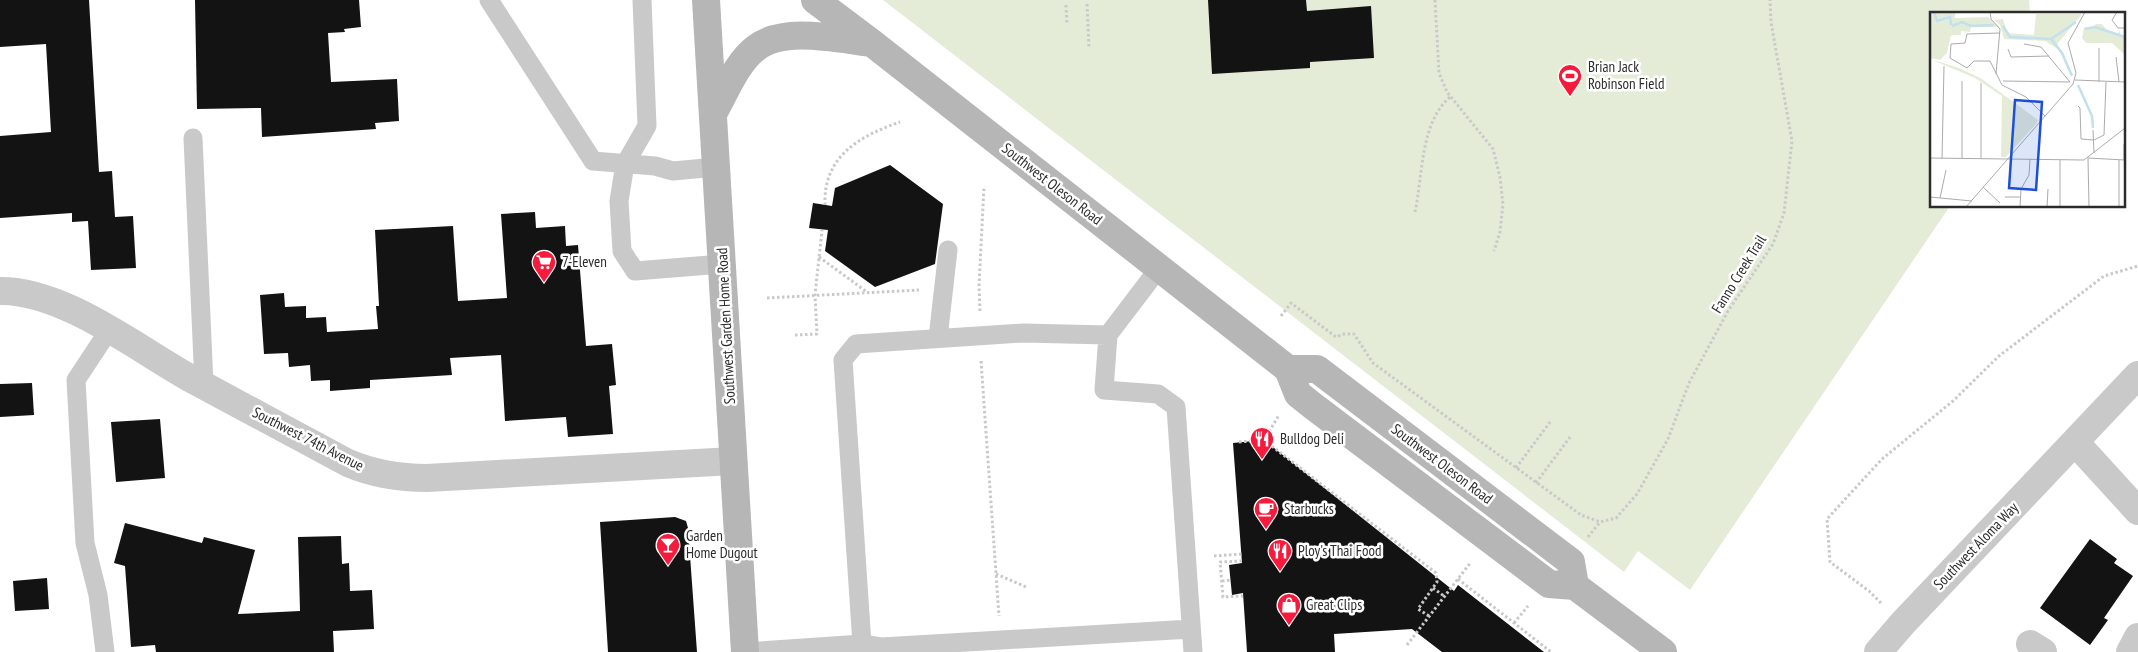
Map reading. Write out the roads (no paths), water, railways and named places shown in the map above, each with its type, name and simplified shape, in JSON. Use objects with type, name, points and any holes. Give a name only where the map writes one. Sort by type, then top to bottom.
[{"type":"main road","name":"Southwest Garden Home Road","points":[[706,0],[745,652]]},
{"type":"main road","name":"Southwest Oleson Road","points":[[815,0],[1288,369],[1317,369],[1571,562],[1575,586],[1663,652]]},
{"type":"main road","points":[[714,112],[742,63],[755,48],[765,42],[785,35],[872,43]]},
{"type":"street","name":"Southwest 74th Avenue","points":[[0,292],[19,293],[57,303],[348,463],[366,470],[403,478],[733,461]]},
{"type":"street","name":"Southwest Aloma Way","points":[[1878,652],[1903,623],[2138,375]]},
{"type":"street","points":[[2075,442],[2138,511]]},
{"type":"street","points":[[2130,652],[2138,637]]},
{"type":"lane","points":[[489,0],[593,161],[655,166],[673,171],[716,167]]},
{"type":"lane","points":[[642,0],[646,126],[624,164],[619,201],[622,251],[635,271],[722,264]]},
{"type":"lane","points":[[193,138],[204,384]]},
{"type":"lane","points":[[938,338],[948,250]]},
{"type":"lane","points":[[1159,268],[1108,335],[1104,390],[1158,394],[1176,407],[1193,652]]},
{"type":"lane","points":[[105,652],[98,595],[85,543],[76,380],[109,330]]},
{"type":"lane","points":[[862,644],[843,360],[856,344],[1023,333],[1108,335]]},
{"type":"lane","points":[[745,652],[862,644],[890,647],[1191,629]]},
{"type":"place","name":"Brian Jack Robinson Field","points":[[1570,97]]},
{"type":"place","name":"7-Eleven","points":[[544,283]]},
{"type":"place","name":"Bulldog Deli","points":[[1262,460]]},
{"type":"place","name":"Starbucks","points":[[1266,530]]},
{"type":"place","name":"Garden Home Dugout","points":[[668,566]]},
{"type":"place","name":"Ploy's Thai Food","points":[[1280,572]]},
{"type":"place","name":"Great Clips","points":[[1289,626]]}]
